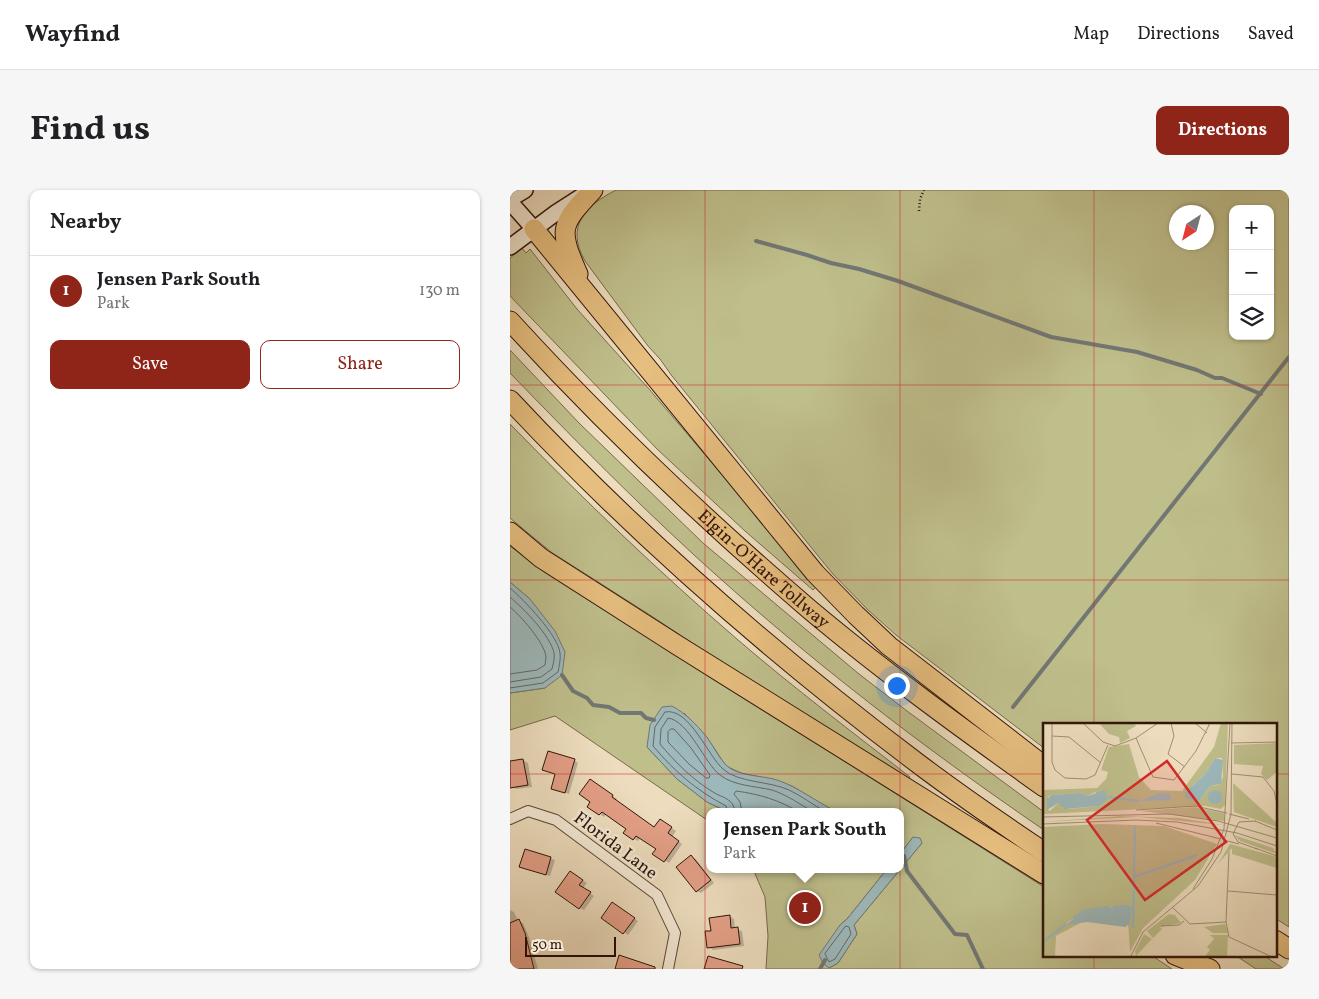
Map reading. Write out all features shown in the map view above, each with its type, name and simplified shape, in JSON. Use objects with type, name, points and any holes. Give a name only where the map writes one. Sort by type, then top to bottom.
[{"type":"highway","points":[[588,295],[571,258],[564,237],[567,221],[593,190]]},
{"type":"highway","points":[[534,229],[803,558],[856,615],[889,646],[1043,765]]},
{"type":"highway","name":"Elgin-O'Hare Tollway","points":[[510,320],[592,408],[732,541],[803,603],[889,673],[1043,786]]},
{"type":"highway","points":[[510,400],[574,466],[662,550],[744,624],[810,679],[921,766],[1043,851]]},
{"type":"highway","points":[[510,532],[549,564],[1043,873]]},
{"type":"highway","points":[[1276,941],[1289,949]]},
{"type":"highway","points":[[1178,956],[1210,969]]},
{"type":"highway","points":[[1202,956],[1222,969]]},
{"type":"main road","points":[[525,190],[510,201],[534,229]]},
{"type":"main road","points":[[510,248],[557,212],[593,190]]},
{"type":"street","name":"Florida Lane","points":[[510,818],[528,811],[556,820],[657,895],[675,933],[668,969]]},
{"type":"path","points":[[919,211],[920,200],[924,190]]},
{"type":"green space","points":[[616,190],[1289,190],[1289,927],[1276,919],[1276,723],[1043,723],[1043,747],[896,635],[868,610],[832,573],[648,346],[585,261],[579,249],[577,237],[581,218],[587,210]]},
{"type":"green space","points":[[522,248],[526,253],[530,249],[577,309],[649,389],[817,586],[813,590],[745,531],[657,449],[510,296],[510,258]]},
{"type":"green space","points":[[510,350],[579,423],[703,543],[859,674],[1043,811],[1043,829],[908,732],[777,628],[623,488],[510,373]]},
{"type":"green space","points":[[510,424],[650,562],[780,675],[910,777],[907,781],[783,704],[653,617],[551,552],[510,518]]},
{"type":"green space","points":[[510,546],[544,572],[1043,886],[1043,956],[1152,956],[1172,969],[766,969],[768,936],[765,897],[755,873],[884,873],[840,925],[829,968],[838,963],[857,934],[854,925],[897,873],[904,873],[904,865],[922,843],[913,837],[904,849],[904,808],[829,808],[792,786],[775,780],[741,773],[726,766],[706,736],[684,713],[647,747],[677,779],[707,802],[720,808],[706,808],[706,819],[555,716],[510,730],[510,693],[545,688],[530,599],[510,582]]},
{"type":"green space","points":[[1236,956],[1264,956],[1284,969],[1256,969]]},
{"type":"water","points":[[510,582],[530,599],[555,631],[565,652],[562,675],[545,688],[510,693]]},
{"type":"water","points":[[672,706],[686,715],[709,740],[723,762],[731,769],[743,774],[771,778],[785,783],[830,808],[720,808],[707,802],[677,779],[647,747],[650,725],[662,707]]},
{"type":"water","points":[[913,837],[920,838],[922,843],[904,865],[904,849]]},
{"type":"water","points":[[884,873],[897,873],[854,925],[857,934],[838,963],[829,968],[823,963],[819,955],[840,925]]},
{"type":"building","points":[[548,751],[575,759],[565,793],[551,789],[555,774],[542,770]]},
{"type":"building","points":[[523,759],[528,785],[510,788],[510,761]]},
{"type":"building","points":[[590,779],[654,827],[660,819],[672,827],[668,833],[679,841],[664,862],[652,854],[656,849],[636,836],[633,840],[623,833],[626,829],[602,812],[599,815],[587,807],[590,802],[579,794]]},
{"type":"building","points":[[525,849],[551,857],[546,875],[519,867]]},
{"type":"building","points":[[691,855],[711,880],[696,892],[676,867]]},
{"type":"building","points":[[570,871],[583,880],[579,885],[591,892],[579,909],[555,892]]},
{"type":"building","points":[[612,902],[635,918],[623,934],[601,918]]},
{"type":"building","points":[[730,915],[731,928],[738,927],[740,944],[707,948],[705,931],[711,931],[709,918]]},
{"type":"building","points":[[519,919],[525,933],[534,969],[510,969],[510,923]]},
{"type":"building","points":[[619,955],[655,967],[655,969],[615,969]]},
{"type":"building","points":[[708,956],[743,966],[742,969],[704,969]]},
{"type":"waterway","points":[[756,241],[898,281],[1051,337],[1137,352],[1197,370],[1215,378],[1222,378],[1261,394]]},
{"type":"waterway","points":[[1013,707],[1289,357]]},
{"type":"waterway","points":[[562,675],[573,691],[587,698],[593,705],[609,707],[620,713],[641,713],[646,718],[654,720]]},
{"type":"waterway","points":[[904,856],[907,871],[955,934],[967,935],[983,969]]},
{"type":"waterway","points":[[820,969],[825,960]]},
{"type":"place","name":"Jensen Park South","points":[[805,908]]}]
